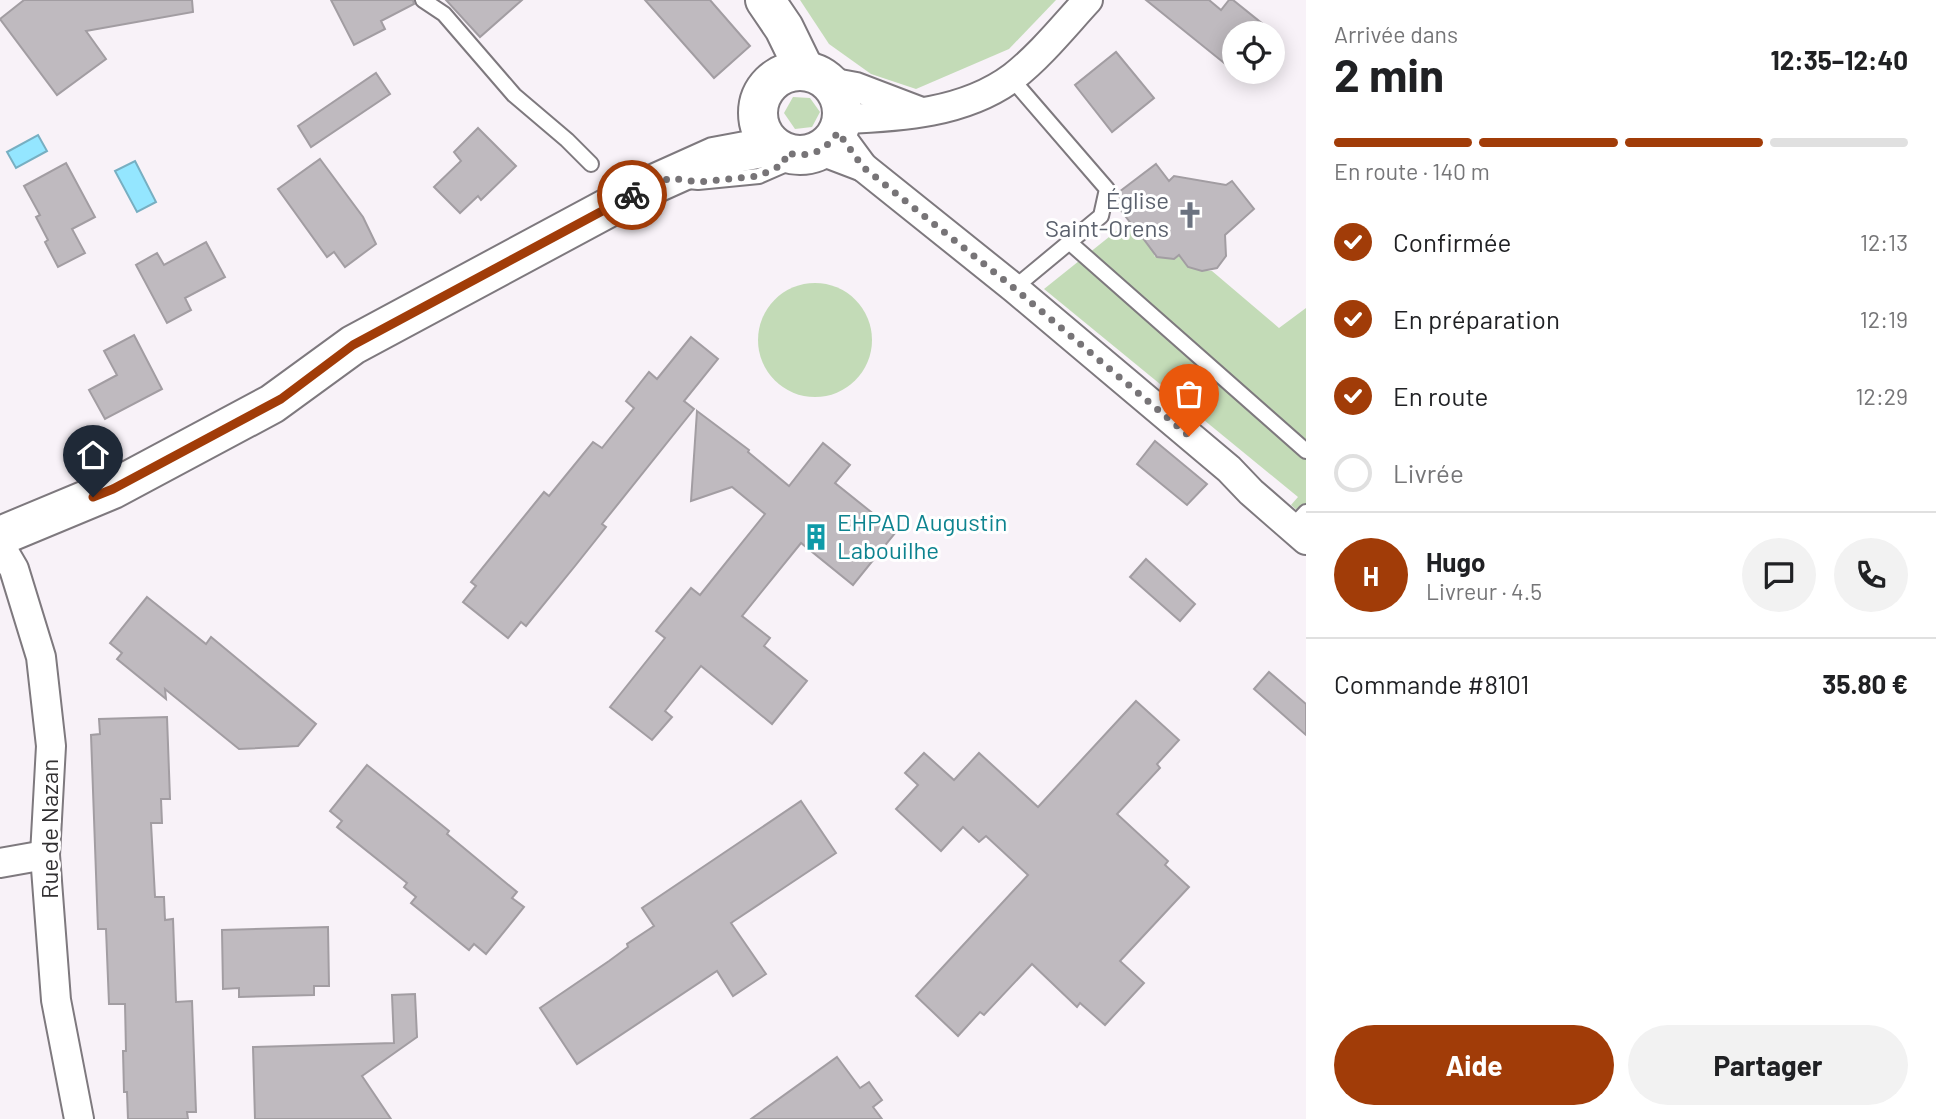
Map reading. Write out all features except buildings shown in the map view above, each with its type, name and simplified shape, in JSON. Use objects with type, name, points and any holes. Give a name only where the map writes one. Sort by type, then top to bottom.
[{"type":"street","points":[[0,536],[113,489],[281,399],[353,345],[633,195],[714,157],[812,140],[883,118],[955,105],[981,95],[1010,78],[1032,60],[1088,0]]},
{"type":"street","points":[[775,14],[792,84]]},
{"type":"street","points":[[714,157],[792,84],[856,87],[922,112]]},
{"type":"street","points":[[792,84],[758,120],[763,134],[812,140],[863,167],[1014,288],[1229,469],[1251,492],[1301,526]]},
{"type":"street","points":[[792,84],[837,92],[842,105],[812,140]]},
{"type":"street","name":"Rue de Nazan","points":[[0,545],[14,569],[41,657],[51,746],[45,855],[56,1000],[79,1119]]},
{"type":"street","points":[[0,863],[45,855]]},
{"type":"lane","points":[[423,0],[444,14],[514,95],[592,164]]},
{"type":"lane","points":[[1010,78],[1107,189],[1101,216],[1014,288]]},
{"type":"lane","points":[[670,178],[698,182],[759,176],[784,164],[812,140]]},
{"type":"lane","points":[[1069,242],[1306,451]]},
{"type":"green space","points":[[800,0],[1056,0],[1009,49],[916,89],[871,74],[829,44]]},
{"type":"green space","points":[[793,97],[810,98],[820,112],[812,127],[795,129],[784,113]]},
{"type":"green space","points":[[1129,221],[1137,236],[1142,237],[1154,253],[1154,257],[1156,253],[1179,255],[1197,270],[1212,271],[1279,328],[1306,308],[1306,518],[1291,505],[1298,497],[1044,289]]},
{"type":"green space","points":[[815,283],[837,287],[847,292],[863,308],[868,318],[872,340],[868,362],[863,372],[847,388],[837,393],[815,397],[793,393],[783,388],[767,372],[762,362],[758,340],[762,318],[767,308],[783,292],[793,287]]},
{"type":"water","points":[[38,135],[47,151],[16,168],[7,152]]},
{"type":"water","points":[[135,161],[156,202],[137,212],[115,171]]},
{"type":"way so far","points":[[632,195],[670,178],[698,182],[759,176],[784,164],[786,153],[798,156],[821,151],[838,132],[863,167],[1014,288],[1189,436]]},
{"type":"place","name":"Église Saint-Orens","points":[[1190,215]]},
{"type":"place","name":"EHPAD Augustin Labouilhe","points":[[816,537]]},
{"type":"route","points":[[93,497],[113,489],[281,399],[353,345],[632,195]]}]
